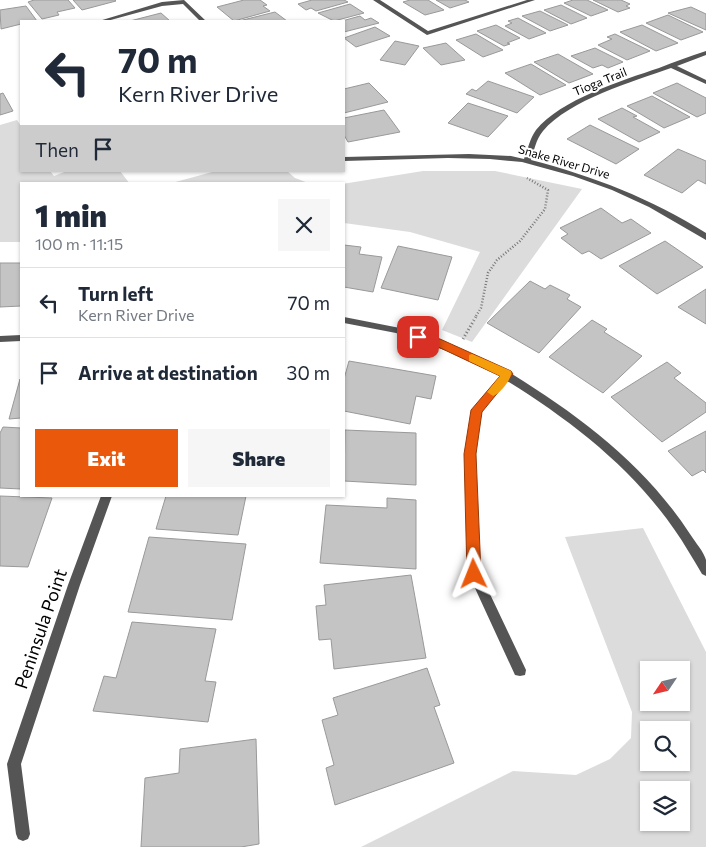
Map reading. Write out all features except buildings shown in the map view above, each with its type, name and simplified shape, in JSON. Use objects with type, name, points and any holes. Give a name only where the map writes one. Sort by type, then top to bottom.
[{"type":"street","points":[[376,0],[427,33],[532,0]]},
{"type":"street","points":[[106,20],[162,4],[184,2],[202,20]]},
{"type":"street","name":"Tioga Trail","points":[[527,161],[539,131],[560,112],[581,101],[706,53]]},
{"type":"street","points":[[673,66],[706,82]]},
{"type":"street","name":"Snake River Drive","points":[[345,159],[420,156],[527,161],[583,177],[629,194],[674,216],[706,237]]},
{"type":"street","points":[[345,320],[362,322],[437,342],[508,374],[581,424],[636,475],[694,546],[706,570]]},
{"type":"street","points":[[0,339],[20,338]]},
{"type":"street","points":[[508,374],[477,410],[470,454],[474,574],[520,670]]},
{"type":"street","name":"Peninsula Point","points":[[22,834],[14,764],[74,585],[107,497]]},
{"type":"path","points":[[456,351],[481,308],[488,272],[497,260],[520,241],[545,209],[548,190],[523,175],[511,173],[507,168],[512,159]]},
{"type":"shaded area","points":[[17,120],[20,124],[20,172],[51,172],[54,176],[64,172],[121,172],[128,182],[20,182],[20,242],[0,242],[0,125]]},
{"type":"shaded area","points":[[423,171],[495,171],[582,189],[472,342],[442,330],[480,252],[410,232],[345,223],[345,184]]},
{"type":"shaded area","points":[[212,172],[288,172],[295,178],[306,182],[175,182]]},
{"type":"shaded area","points":[[643,528],[706,652],[706,847],[361,847],[513,771],[576,775],[610,759],[631,738],[632,712],[565,537]]},
{"type":"slow traffic","points":[[472,358],[508,374],[493,392]]},
{"type":"route","points":[[418,337],[437,342],[508,374],[477,410],[470,454],[474,574]]}]
